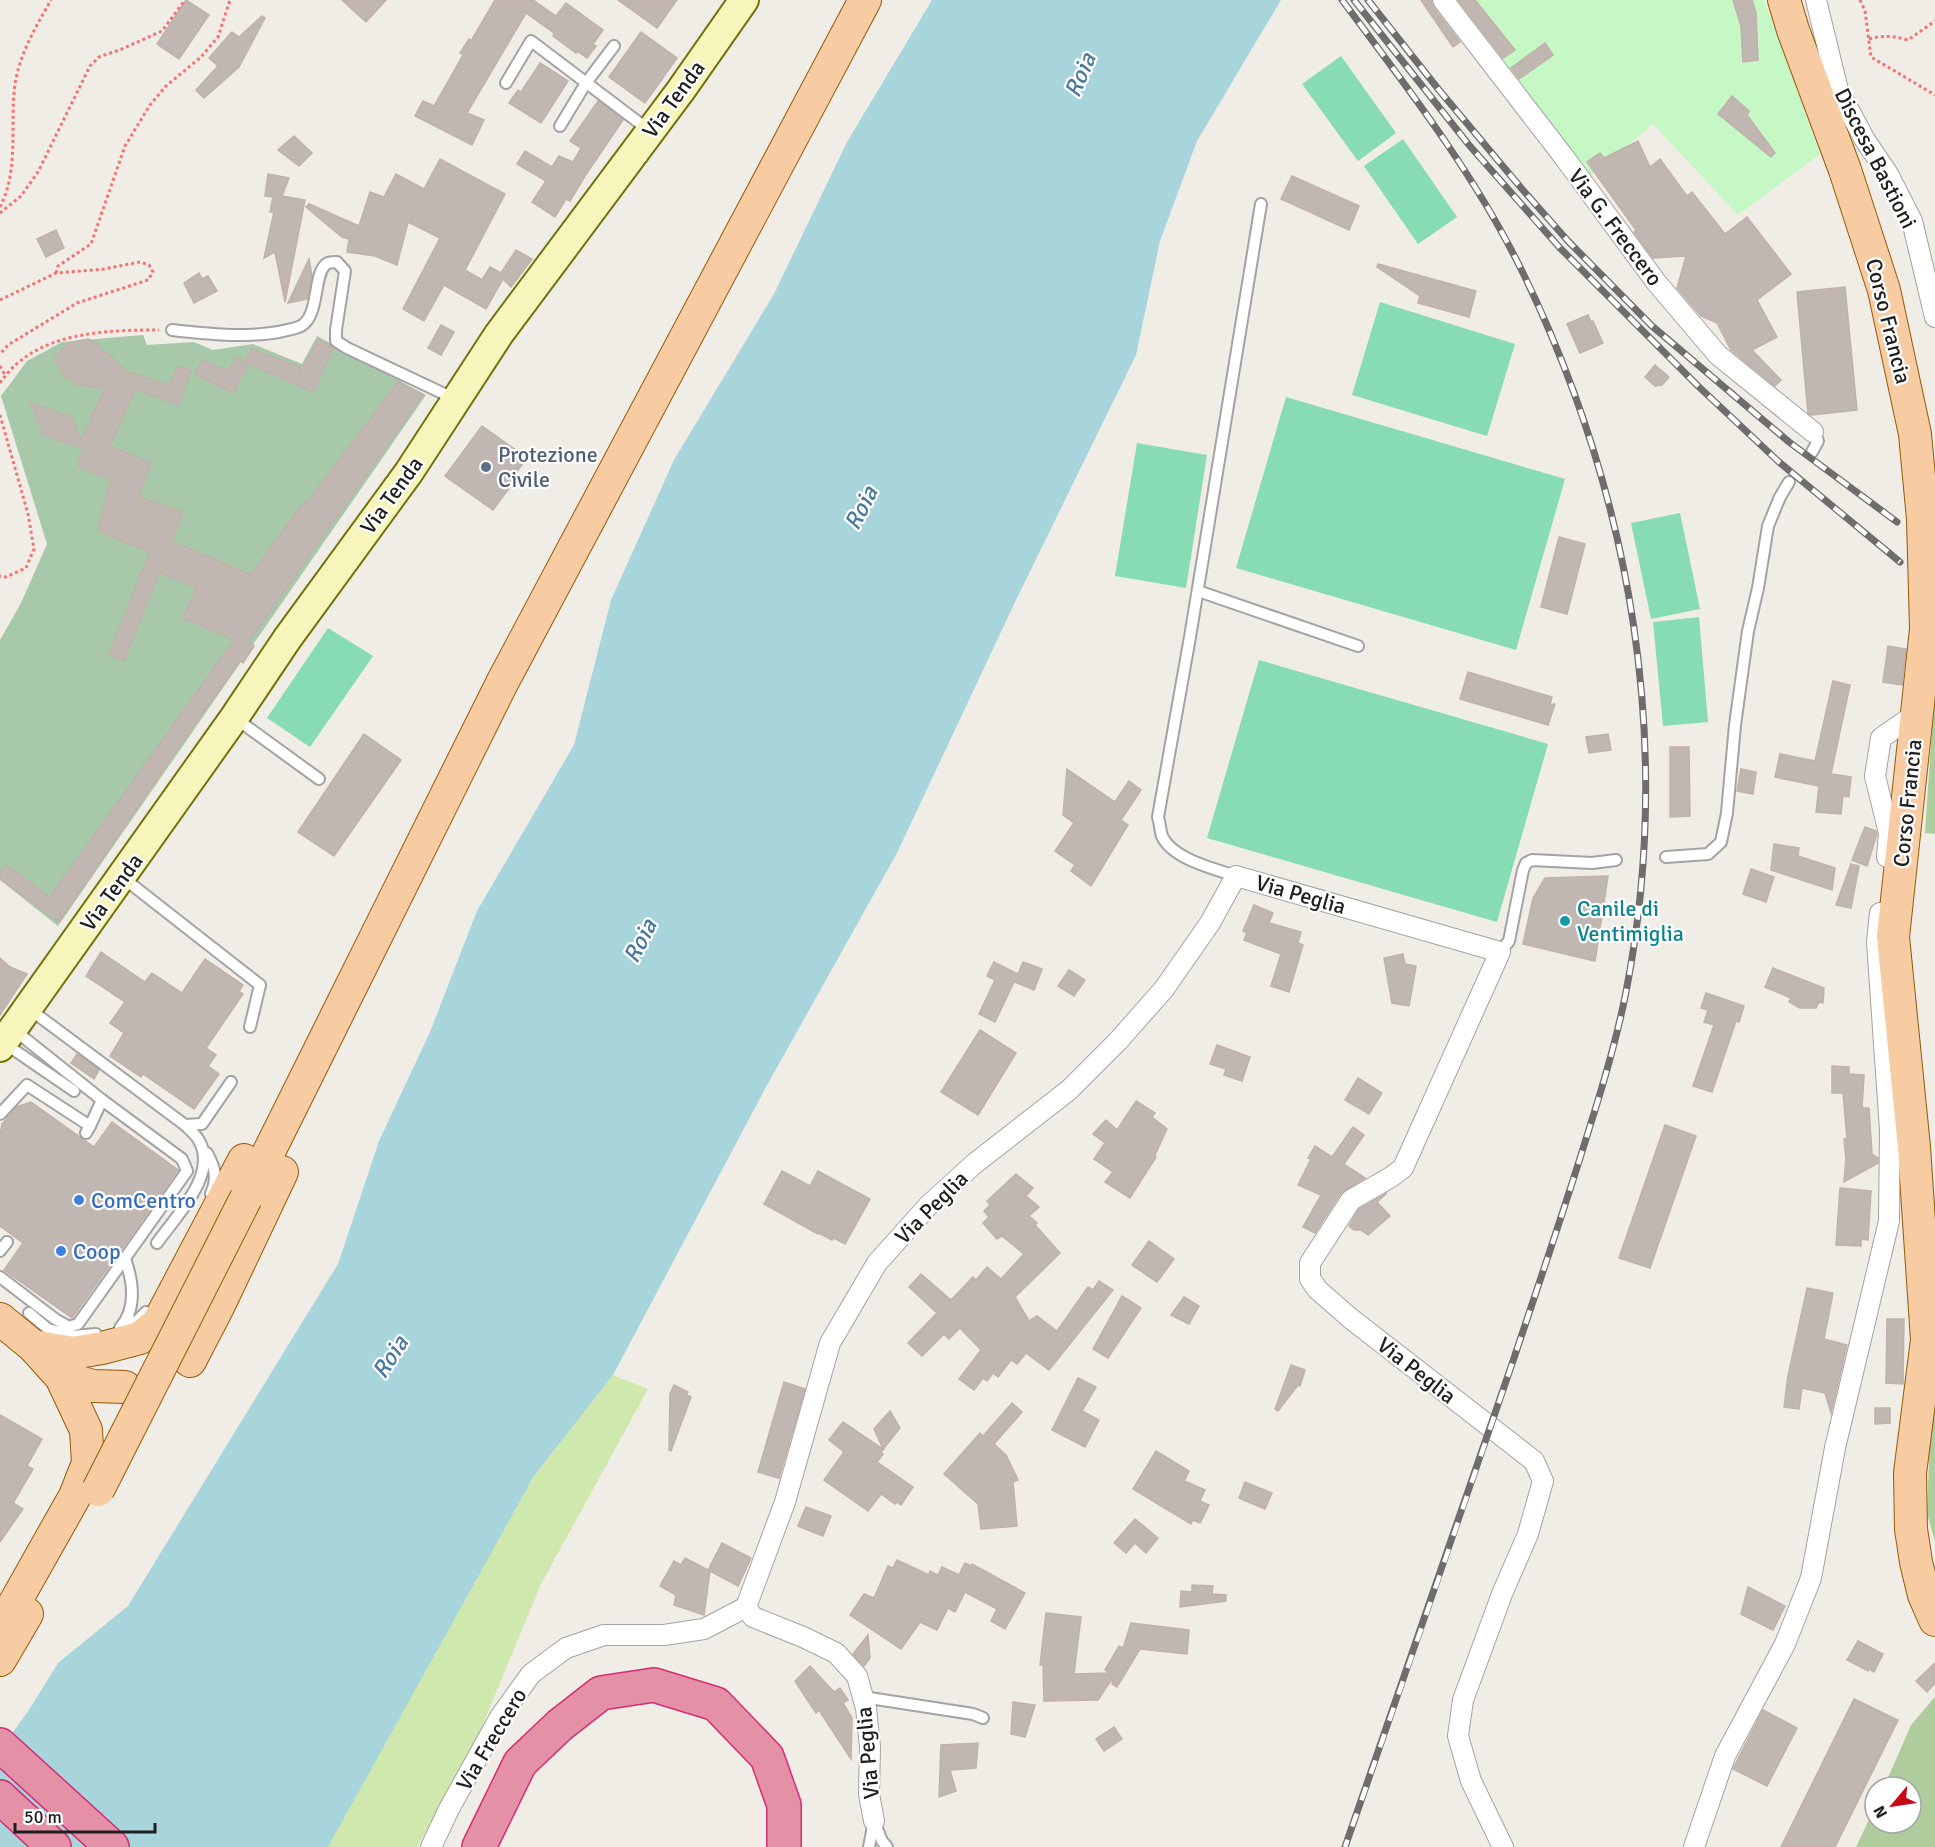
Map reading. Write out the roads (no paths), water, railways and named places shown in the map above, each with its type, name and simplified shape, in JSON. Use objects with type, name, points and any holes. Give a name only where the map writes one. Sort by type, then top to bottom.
[{"type":"highway","points":[[479,1847],[520,1763],[560,1725],[601,1693],[654,1685],[716,1704],[767,1758],[784,1805],[784,1847]]},
{"type":"highway","points":[[0,1745],[112,1847]]},
{"type":"highway","points":[[0,1797],[54,1847]]},
{"type":"main road","name":"Via Tenda","points":[[17,1024],[234,718],[287,639],[409,472],[499,334],[744,0]]},
{"type":"main road","points":[[0,1660],[98,1490],[502,683],[865,0]]},
{"type":"main road","name":"Corso Francia","points":[[1784,0],[1845,170],[1884,290],[1915,434],[1923,519],[1926,629],[1893,937],[1914,1147],[1927,1340],[1910,1473],[1910,1519],[1916,1562],[1924,1595],[1935,1620]]},
{"type":"main road","points":[[33,1346],[74,1353],[102,1348],[140,1338],[158,1323],[238,1173],[362,929],[412,862]]},
{"type":"main road","points":[[190,1360],[236,1271],[382,960],[412,862]]},
{"type":"main road","points":[[0,1629],[75,1496],[88,1463],[86,1430],[61,1377],[33,1346],[14,1316]]},
{"type":"main road","points":[[61,1377],[93,1386],[125,1387]]},
{"type":"street","name":"Via G. Freccero","points":[[1443,0],[1656,282],[1718,355],[1813,432]]},
{"type":"street","name":"Discesa Bastioni","points":[[1816,0],[1838,90],[1865,140],[1888,174],[1912,221],[1935,317]]},
{"type":"street","points":[[1694,1847],[1725,1756],[1785,1644],[1811,1578],[1835,1448],[1889,1221],[1890,1130],[1877,942],[1889,833],[1875,776],[1881,738],[1917,712]]},
{"type":"street","name":"Via Peglia","points":[[874,1821],[869,1794],[870,1747],[866,1708],[856,1676],[836,1653],[753,1617],[746,1607],[785,1502],[830,1342],[877,1263],[928,1206],[974,1164],[1069,1090],[1118,1041],[1164,989],[1210,922],[1236,876],[1500,952],[1403,1168],[1351,1200],[1310,1263],[1310,1279],[1318,1290],[1350,1318],[1534,1461],[1543,1481],[1528,1534],[1502,1594],[1462,1700],[1458,1736],[1471,1781],[1503,1847]]},
{"type":"street","name":"Via Freccero","points":[[431,1847],[449,1809],[500,1717],[531,1674],[566,1648],[604,1635],[664,1635],[704,1629],[746,1607]]},
{"type":"lane","points":[[506,83],[531,41],[650,131]]},
{"type":"lane","points":[[560,126],[586,83],[614,46]]},
{"type":"lane","points":[[1236,876],[1196,863],[1175,850],[1163,837],[1158,817],[1198,591],[1261,204]]},
{"type":"lane","points":[[172,330],[226,336],[258,335],[289,330],[302,325],[312,313],[322,269],[328,263],[338,262],[345,271],[336,341],[346,348],[455,399]]},
{"type":"lane","points":[[1812,452],[1818,441],[1813,432]]},
{"type":"lane","points":[[1666,856],[1708,854],[1721,842],[1727,813],[1735,725],[1748,631],[1768,526],[1789,482]]},
{"type":"lane","points":[[1198,591],[1358,646]]},
{"type":"lane","points":[[234,718],[319,779]]},
{"type":"lane","points":[[1500,952],[1509,941],[1526,863],[1532,860],[1592,863],[1616,860]]},
{"type":"lane","points":[[122,877],[260,985],[250,1027]]},
{"type":"lane","points":[[17,1024],[74,1091]]},
{"type":"lane","points":[[0,1277],[55,1319],[69,1327],[78,1324],[187,1171],[182,1159],[102,1100],[17,1024]]},
{"type":"lane","points":[[17,1024],[185,1125],[199,1139],[216,1169],[215,1185],[208,1201]]},
{"type":"lane","points":[[185,1125],[202,1124],[231,1082]]},
{"type":"lane","points":[[0,1114],[27,1085],[88,1129],[102,1100]]},
{"type":"lane","points":[[158,1243],[202,1179],[206,1160],[199,1139]]},
{"type":"lane","points":[[14,1316],[73,1336],[97,1334],[121,1328],[138,1320],[156,1301],[187,1243]]},
{"type":"lane","points":[[121,1328],[128,1316],[131,1299],[132,1279],[125,1259]]},
{"type":"lane","points":[[863,1697],[973,1714],[983,1718]]},
{"type":"lane","points":[[869,1847],[874,1821]]},
{"type":"lane","points":[[874,1821],[887,1847]]},
{"type":"water","name":"Roia","points":[[932,0],[1281,0],[1197,141],[1160,241],[1136,355],[1016,600],[897,853],[766,1087],[613,1375],[534,1476],[328,1847],[0,1847],[0,1750],[29,1710],[58,1663],[128,1606],[338,1264],[379,1141],[430,1032],[477,911],[574,745],[611,600],[674,460],[774,294],[847,142]]},
{"type":"railway","points":[[1342,0],[1438,131],[1483,200],[1522,271],[1560,356],[1591,444],[1616,533],[1633,623],[1643,715],[1645,807],[1640,899],[1626,992],[1605,1076],[1572,1185],[1513,1361],[1345,1847]]},
{"type":"railway","points":[[1354,0],[1469,145],[1560,248],[1698,386],[1779,462],[1900,562]]},
{"type":"railway","points":[[1368,0],[1439,90],[1522,189],[1568,241],[1652,326],[1789,442],[1897,522]]},
{"type":"place","name":"Protezione Civile","points":[[486,467]]},
{"type":"place","name":"Canile di Ventimiglia","points":[[1565,921]]},
{"type":"place","name":"ComCentro","points":[[79,1200]]},
{"type":"place","name":"Coop","points":[[61,1251]]}]
